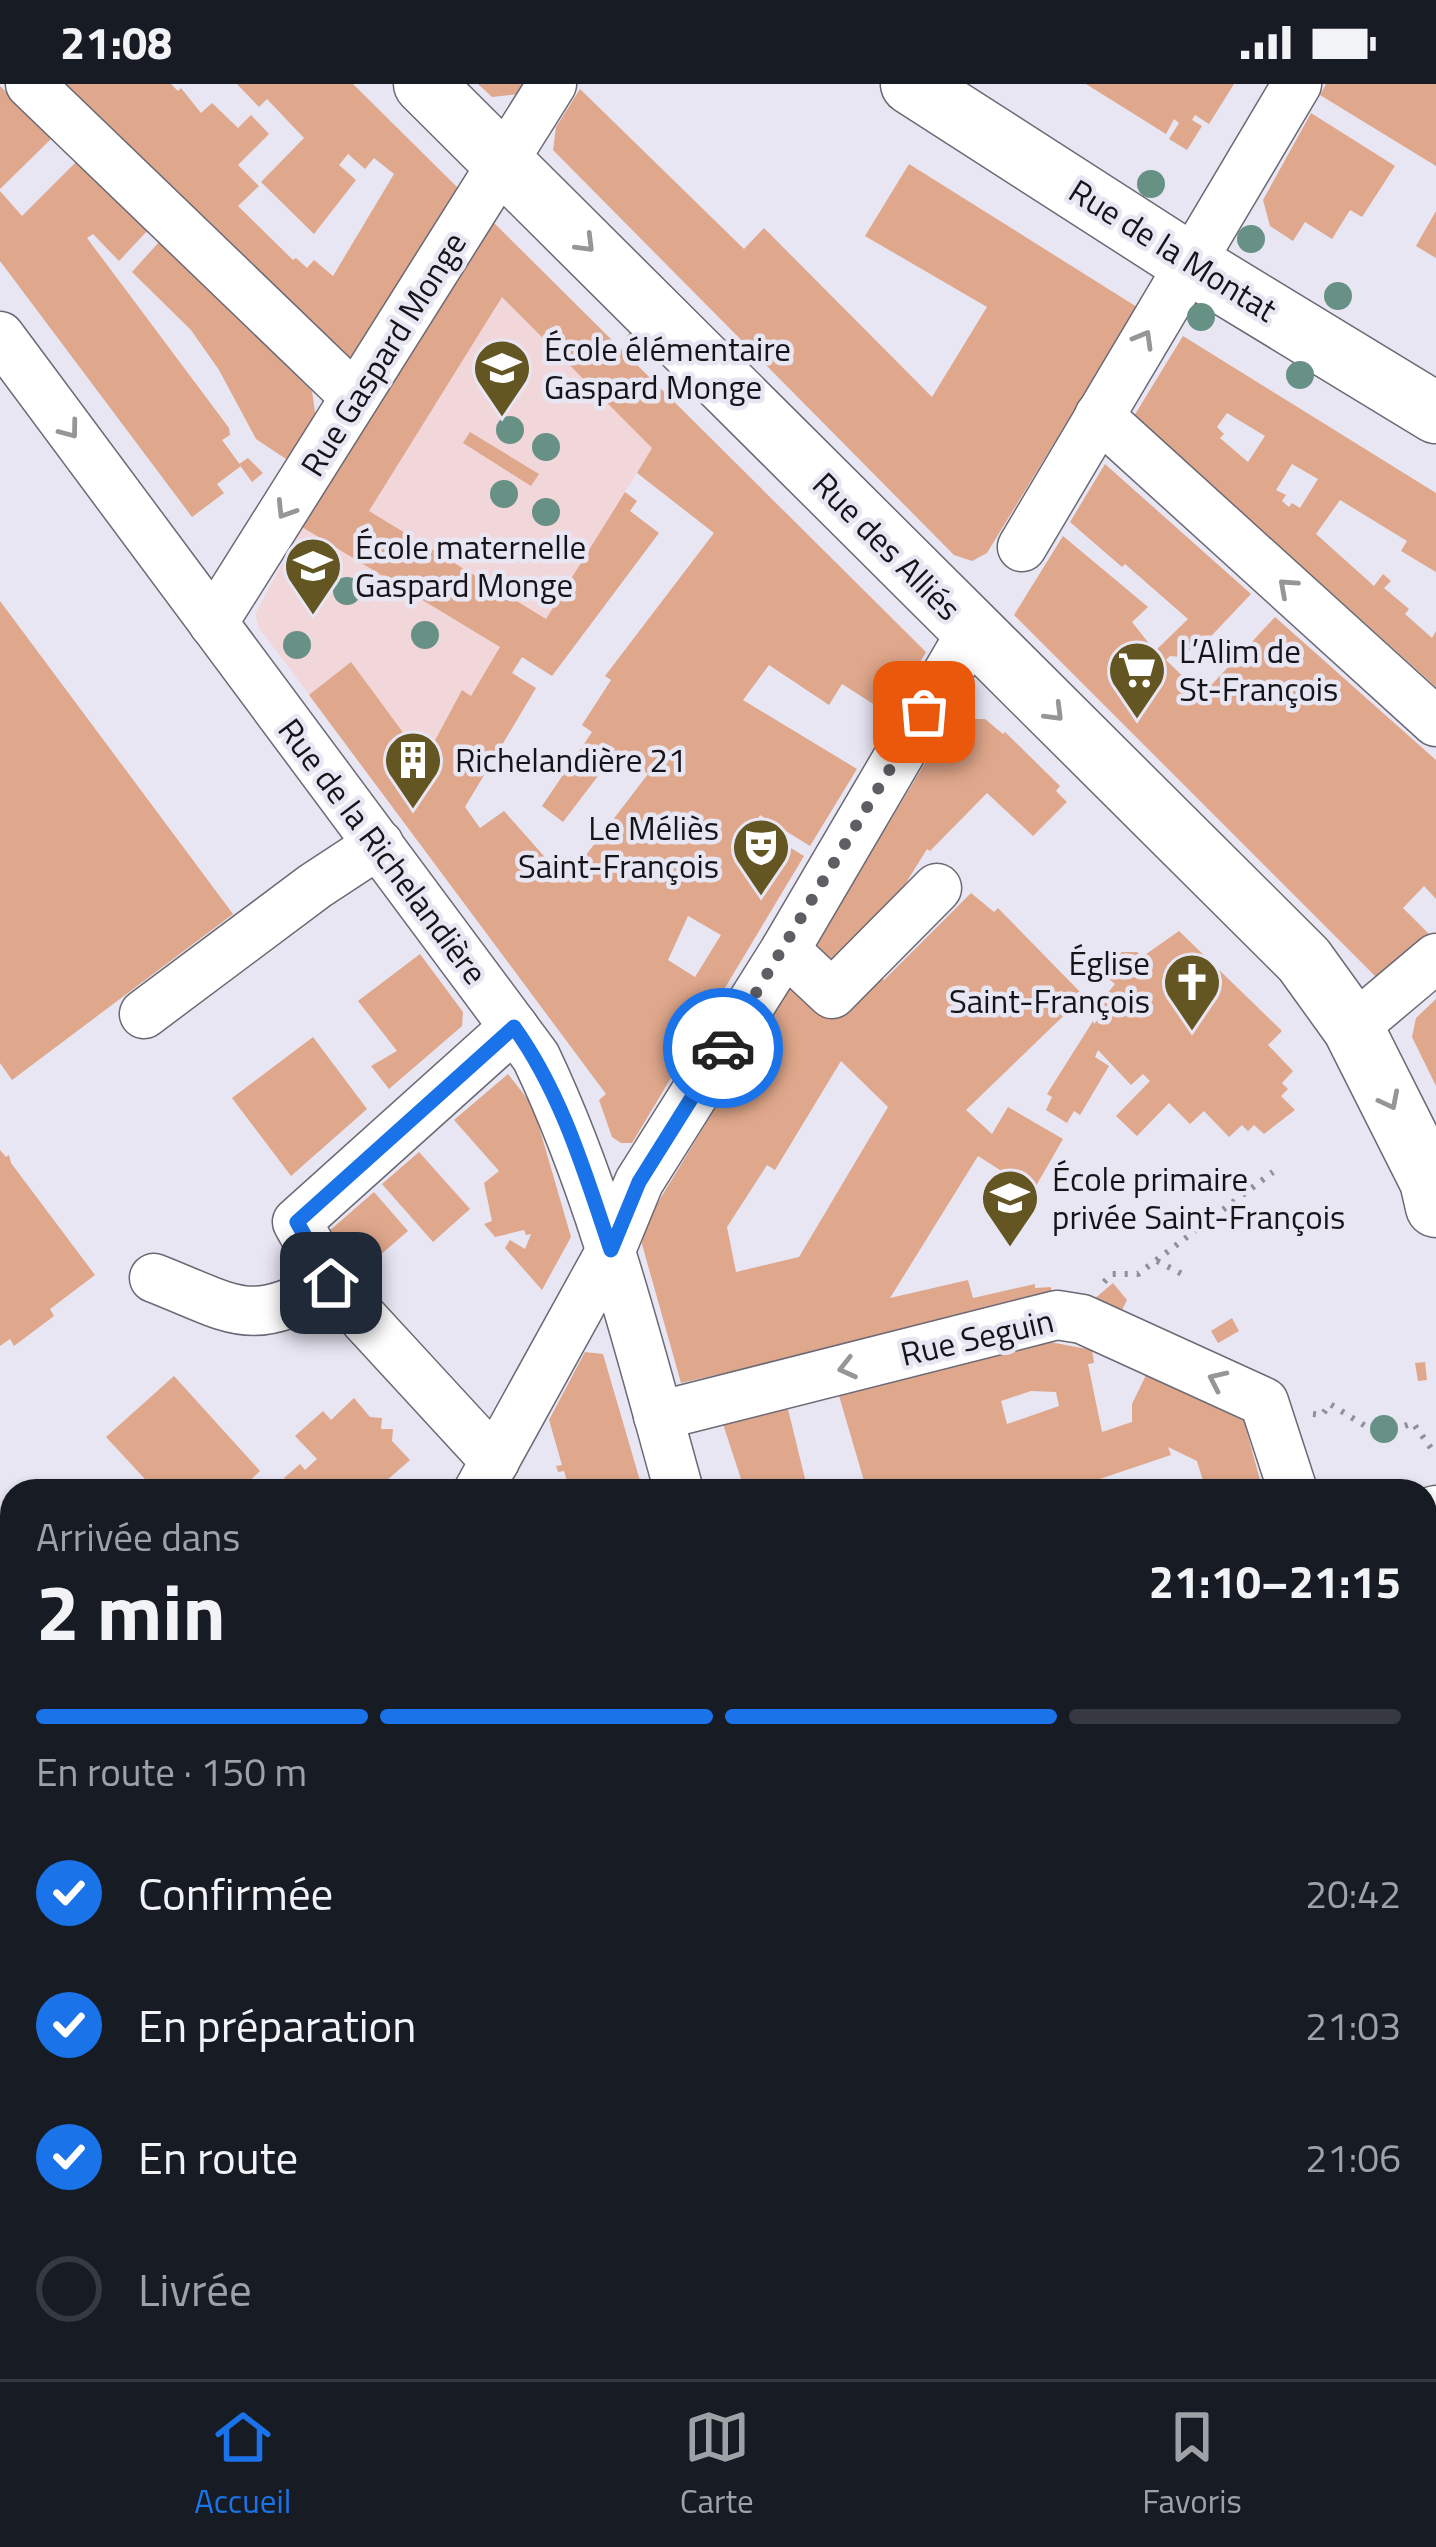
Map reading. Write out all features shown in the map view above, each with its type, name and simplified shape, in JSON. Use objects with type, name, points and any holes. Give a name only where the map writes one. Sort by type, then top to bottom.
[{"type":"main road","name":"Rue des Alliés","points":[[424,84],[1304,960],[1353,1028],[1430,1181],[1436,1207]]},
{"type":"main road","name":"Rue de la Montat","points":[[911,84],[1436,413]]},
{"type":"street","points":[[30,84],[356,397]]},
{"type":"street","name":"Rue Gaspard Monge","points":[[213,623],[552,84]]},
{"type":"street","points":[[1022,547],[1298,84]]},
{"type":"street","name":"Rue de la Richelandière","points":[[0,336],[536,1057],[572,1135],[611,1250],[676,1479]]},
{"type":"street","points":[[1099,416],[1436,722]]},
{"type":"street","points":[[514,1027],[297,1222],[331,1283],[486,1476],[611,1250],[639,1182],[785,950],[972,631]]},
{"type":"street","points":[[144,1014],[379,844]]},
{"type":"street","points":[[785,950],[832,994],[937,888]]},
{"type":"street","points":[[1353,1028],[1436,958]]},
{"type":"street","points":[[154,1278],[256,1315],[295,1304],[331,1283]]},
{"type":"street","name":"Rue Seguin","points":[[658,1416],[1057,1315],[1082,1319],[1264,1402],[1289,1479]]},
{"type":"path","points":[[1112,1274],[1138,1274],[1274,1172]]},
{"type":"path","points":[[1157,1261],[1182,1274]]},
{"type":"path","points":[[1322,1415],[1330,1404],[1380,1435],[1413,1424],[1436,1455]]},
{"type":"shaded area","points":[[491,220],[678,407],[428,808],[399,814],[259,628],[255,614],[302,527]]},
{"type":"building","points":[[61,84],[171,84],[178,91],[181,88],[201,113],[212,103],[238,128],[251,115],[269,134],[238,165],[259,186],[238,206],[293,260],[307,268],[314,260],[333,276],[394,174],[374,158],[365,169],[348,154],[339,165],[356,180],[314,234],[261,182],[304,138],[267,99],[259,107],[237,84],[353,84],[459,189],[350,365]]},
{"type":"building","points":[[478,84],[525,84],[519,94],[492,97]]},
{"type":"building","points":[[1086,84],[1234,84],[1209,124],[1195,115],[1192,120],[1202,126],[1187,150],[1169,139],[1179,123],[1174,119],[1166,134]]},
{"type":"building","points":[[1326,84],[1436,84],[1436,166],[1320,95]]},
{"type":"building","points":[[0,86],[53,137],[0,189]]},
{"type":"building","points":[[580,89],[744,249],[764,228],[932,397],[987,307],[865,236],[909,164],[1137,307],[987,553],[972,561],[954,555],[553,150],[556,127]]},
{"type":"building","points":[[1311,113],[1395,166],[1362,217],[1350,210],[1332,239],[1305,222],[1293,241],[1270,226],[1263,200]]},
{"type":"building","points":[[77,161],[148,230],[119,261],[93,234],[87,238],[229,428],[230,435],[222,440],[241,466],[217,484],[224,493],[192,517],[0,261],[0,191],[22,216]]},
{"type":"building","points":[[1436,211],[1436,258],[1416,246]]},
{"type":"building","points":[[491,220],[926,652],[889,714],[842,684],[829,705],[769,665],[743,700],[857,769],[810,846],[760,815],[754,826],[804,856],[632,1143],[612,1137],[599,1100],[606,1094],[309,695],[351,662],[424,761],[462,690],[471,696],[500,647],[302,527]],"holes":[[[502,297],[652,448],[637,473],[714,533],[605,676],[611,680],[582,725],[592,732],[542,806],[563,822],[617,751],[648,774],[566,881],[504,811],[480,828],[465,807],[536,688],[512,673],[522,657],[552,676],[659,533],[630,511],[637,501],[625,492],[546,619],[369,511]],[[688,916],[721,935],[695,977],[668,960]]]},
{"type":"building","points":[[159,242],[312,391],[316,419],[289,461],[256,439],[191,330],[132,272]]},
{"type":"building","points":[[633,329],[649,345],[640,353],[626,337]]},
{"type":"building","points":[[1183,336],[1436,493],[1436,572],[1401,551],[1407,541],[1340,500],[1316,534],[1374,586],[1383,574],[1391,581],[1384,588],[1409,609],[1405,614],[1432,638],[1436,631],[1436,687],[1134,416]],"holes":[[[1227,413],[1265,436],[1248,462],[1220,438],[1224,434],[1217,427]],[[1292,464],[1318,479],[1300,508],[1292,503],[1289,507],[1282,501],[1286,495],[1276,490]]]},
{"type":"building","points":[[470,432],[539,474],[531,486],[463,443]]},
{"type":"building","points":[[248,458],[263,473],[252,482],[239,464]]},
{"type":"building","points":[[1105,464],[1251,594],[1197,651],[1193,647],[1182,657],[1166,660],[1202,695],[1275,617],[1436,760],[1436,899],[1424,886],[1403,908],[1429,934],[1377,978],[1014,615],[1063,536],[1148,607],[1132,622],[1155,651],[1188,619],[1070,522]]},
{"type":"building","points":[[0,601],[233,914],[12,1080],[0,1063]]},
{"type":"building","points":[[974,719],[985,719],[1005,732],[1060,786],[1056,791],[1067,802],[1033,836],[987,793],[927,849],[860,957],[884,980],[971,893],[994,912],[998,908],[1084,996],[966,1110],[992,1134],[1008,1107],[1063,1139],[1033,1191],[978,1156],[890,1298],[968,1280],[973,1298],[1035,1284],[1035,1288],[1051,1287],[1052,1298],[681,1383],[642,1244],[643,1227],[930,755],[934,758]],"holes":[[[841,1061],[888,1107],[799,1257],[736,1272],[727,1227],[767,1165],[775,1170]]]},
{"type":"building","name":"Église Saint-François","points":[[1179,931],[1282,1031],[1268,1045],[1293,1071],[1282,1083],[1288,1089],[1281,1096],[1295,1110],[1264,1134],[1254,1125],[1248,1131],[1242,1125],[1229,1137],[1204,1111],[1190,1124],[1169,1103],[1137,1136],[1116,1116],[1150,1081],[1143,1074],[1131,1085],[1098,1050],[1095,1057],[1109,1066],[1080,1115],[1074,1111],[1067,1123],[1046,1110],[1052,1097],[1047,1094],[1093,1021],[1105,1012],[1103,999],[1115,984],[1110,980],[1110,964],[1122,952],[1137,952],[1142,957]]},
{"type":"building","points":[[420,954],[463,1012],[462,1026],[389,1089],[371,1066],[397,1051],[358,1001]]},
{"type":"building","points":[[1436,999],[1436,1086],[1412,1037],[1416,1018]]},
{"type":"building","points":[[313,1037],[367,1109],[291,1176],[232,1098]]},
{"type":"building","points":[[508,1074],[533,1106],[571,1237],[542,1290],[505,1248],[510,1240],[525,1249],[531,1234],[524,1230],[495,1237],[484,1224],[492,1221],[484,1183],[499,1171],[454,1120]]},
{"type":"building","points":[[0,1150],[9,1155],[95,1275],[50,1309],[54,1316],[14,1346],[10,1339],[0,1346]]},
{"type":"building","points":[[419,1152],[470,1209],[433,1242],[382,1184]]},
{"type":"building","points":[[374,1192],[408,1231],[358,1274],[362,1266],[328,1232]]},
{"type":"building","points":[[1113,1283],[1127,1300],[1121,1312],[1093,1300]]},
{"type":"building","points":[[1232,1318],[1239,1331],[1218,1343],[1211,1331]]},
{"type":"building","points":[[1045,1341],[1092,1350],[1094,1363],[1088,1364],[1102,1432],[1132,1422],[1132,1404],[1146,1375],[1244,1421],[1260,1479],[1202,1479],[1197,1461],[1168,1447],[1171,1455],[1100,1479],[863,1479],[837,1389]],"holes":[[[1031,1391],[1056,1392],[1059,1406],[1007,1424],[1001,1401]]]},
{"type":"building","points":[[585,1352],[603,1354],[639,1479],[566,1479],[556,1466],[562,1465],[549,1420]]},
{"type":"building","points":[[1425,1362],[1427,1380],[1418,1381],[1415,1363]]},
{"type":"building","points":[[174,1376],[260,1471],[252,1479],[145,1479],[106,1437]]},
{"type":"building","points":[[354,1398],[370,1417],[382,1418],[381,1429],[393,1429],[392,1441],[410,1460],[388,1479],[285,1479],[300,1464],[305,1470],[317,1459],[295,1436],[323,1411],[331,1420]]},
{"type":"building","points":[[786,1401],[805,1479],[741,1479],[721,1418]]},
{"type":"way so far","points":[[723,1048],[924,712]]},
{"type":"place","name":"École élémentaire Gaspard Monge","points":[[502,419]]},
{"type":"place","name":"École maternelle Gaspard Monge","points":[[313,617]]},
{"type":"place","name":"L’Alim de St-François","points":[[1137,721]]},
{"type":"place","name":"Richelandière 21","points":[[413,811]]},
{"type":"place","name":"Le Méliès Saint-François","points":[[761,898]]},
{"type":"place","name":"Église Saint-François","points":[[1192,1033]]},
{"type":"place","name":"École primaire privée Saint-François","points":[[1010,1249]]},
{"type":"route","points":[[331,1283],[297,1222],[514,1027],[536,1057],[572,1135],[611,1250],[639,1182],[723,1048]]}]
